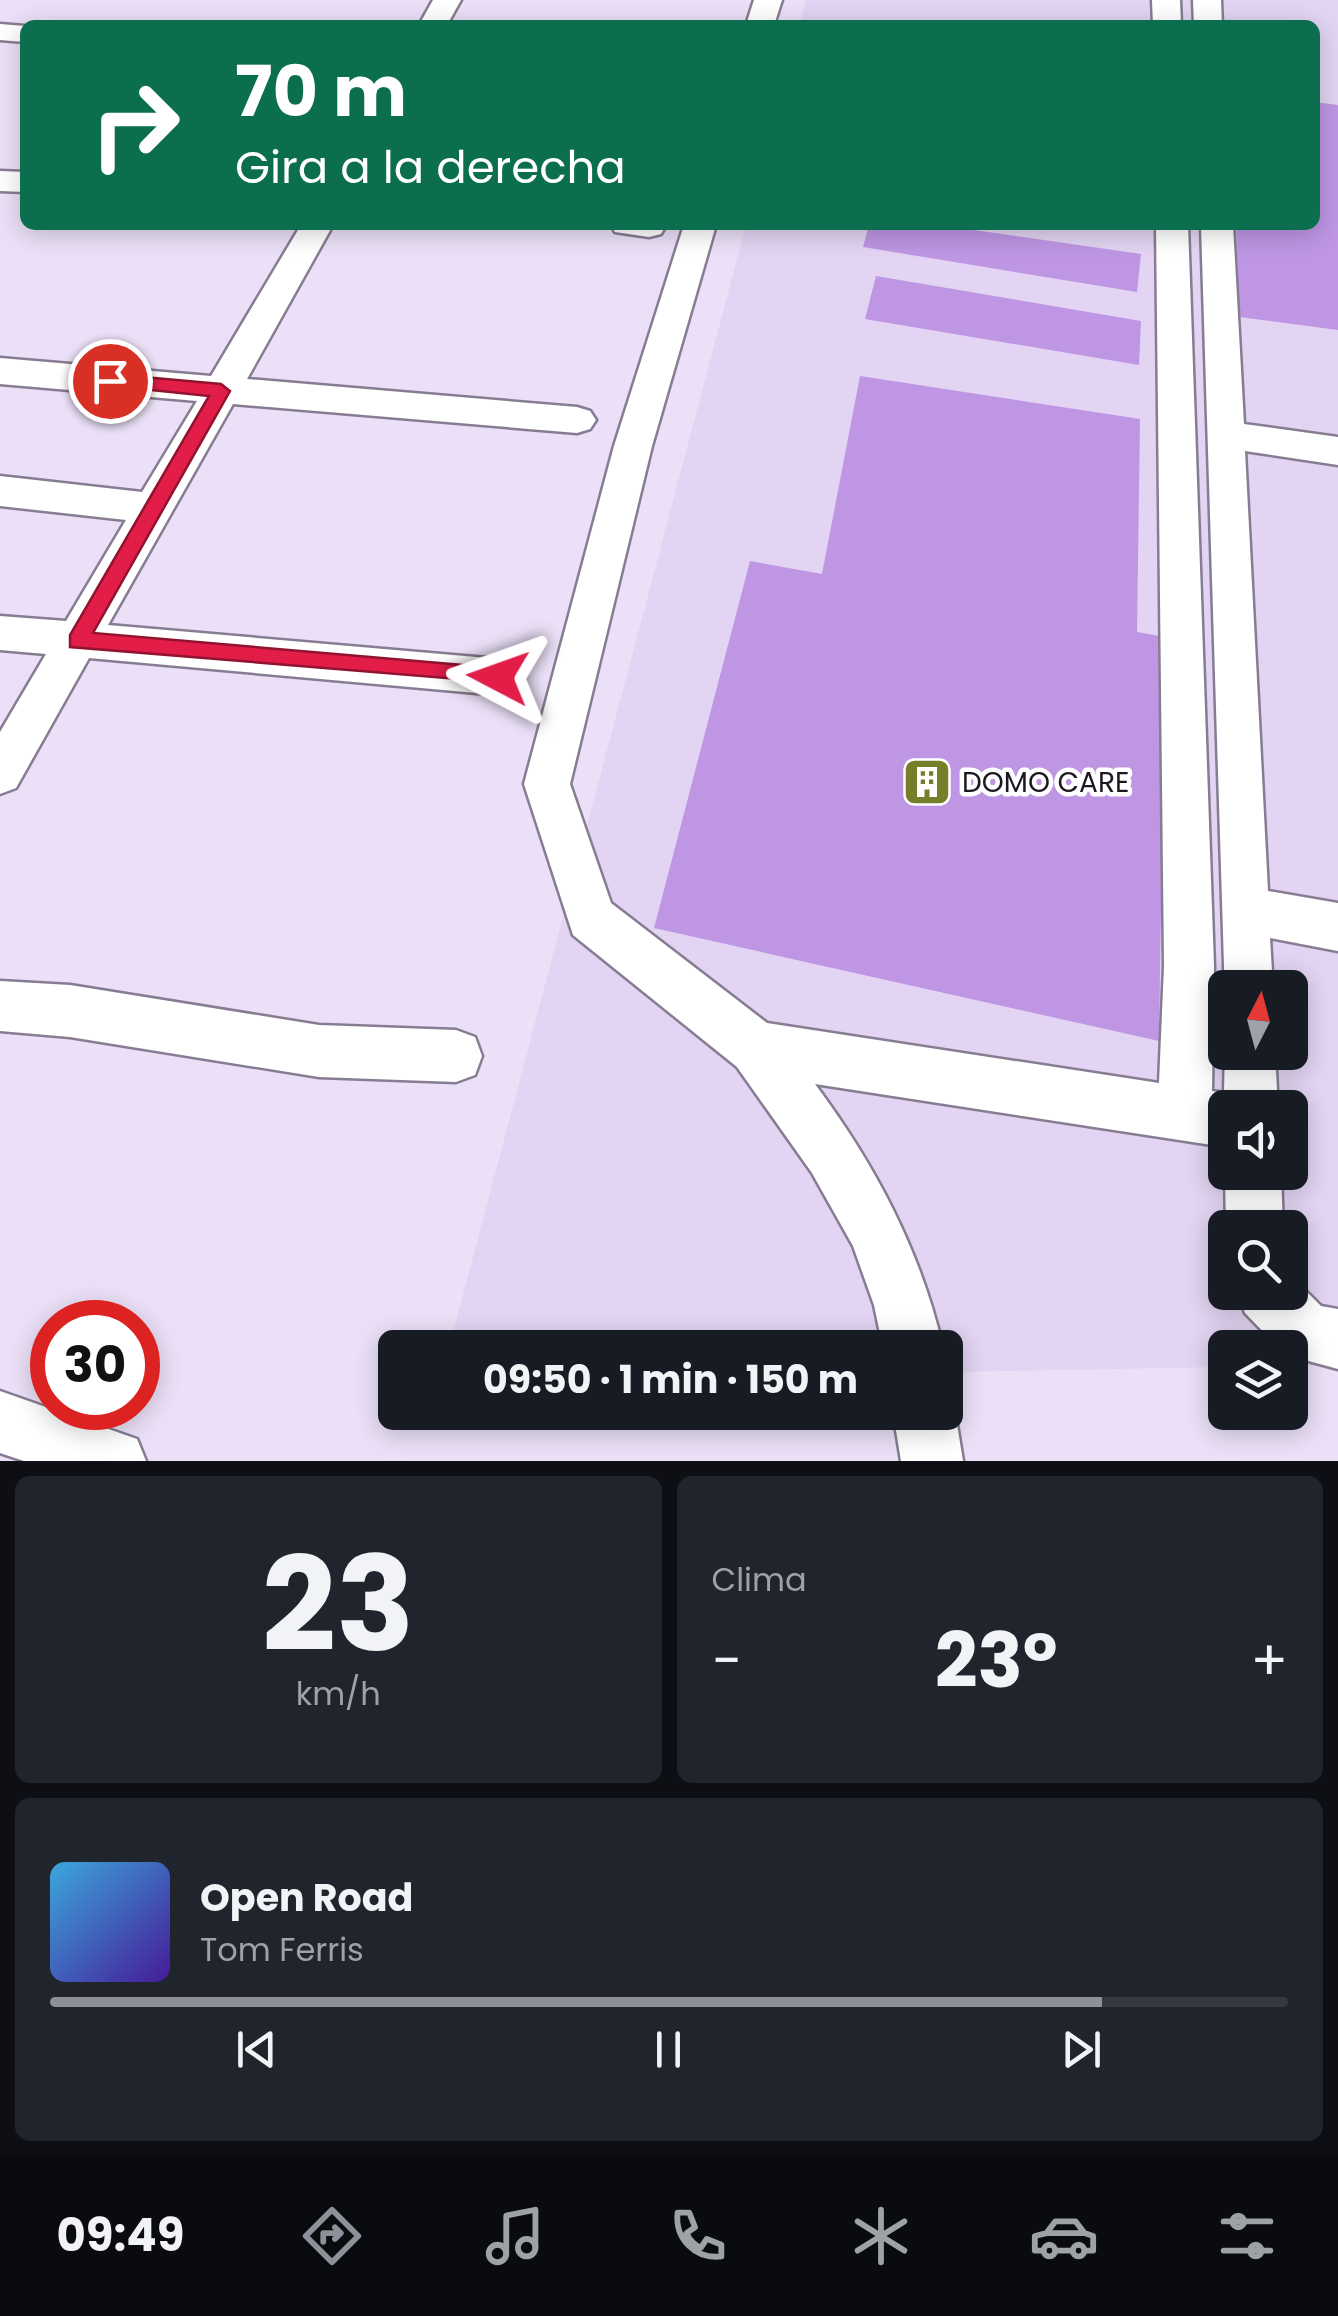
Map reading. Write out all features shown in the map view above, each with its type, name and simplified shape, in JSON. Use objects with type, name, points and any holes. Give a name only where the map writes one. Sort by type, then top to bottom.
[{"type":"street","points":[[0,774],[314,230]]},
{"type":"street","points":[[698,230],[633,446],[547,784],[592,918],[756,1048],[849,1175],[904,1296],[910,1330]]},
{"type":"street","points":[[756,1048],[1205,1117],[1189,966],[1172,230]]},
{"type":"street","points":[[1217,230],[1246,970]]},
{"type":"street","points":[[0,370],[577,420]]},
{"type":"street","points":[[1227,435],[1338,452]]},
{"type":"street","points":[[0,491],[152,508]]},
{"type":"street","points":[[0,633],[498,677]]},
{"type":"street","points":[[1244,910],[1338,927]]},
{"type":"street","points":[[0,1006],[70,1011],[319,1051],[456,1056]]},
{"type":"street","points":[[1284,1310],[1306,1332],[1338,1340]]},
{"type":"street","points":[[0,1422],[115,1461]]},
{"type":"street","points":[[927,1430],[932,1461]]},
{"type":"shaded area","points":[[806,0],[1338,0],[1338,1365],[1308,1366],[1308,1330],[1208,1330],[1208,1367],[963,1372],[963,1330],[454,1330],[745,230],[1320,230],[1320,20],[800,20]]},
{"type":"building","points":[[1320,103],[1338,105],[1338,330],[1239,317],[1236,230],[1320,230]]},
{"type":"building","points":[[868,230],[974,230],[1141,254],[1137,292],[863,247]]},
{"type":"building","points":[[876,276],[1141,321],[1139,365],[865,319]]},
{"type":"building","name":"DOMO CARE","points":[[860,376],[1140,419],[1137,632],[1165,637],[1159,1041],[654,928],[750,561],[822,574]]},
{"type":"place","name":"DOMO CARE","points":[[927,782]]},
{"type":"route","points":[[110,381],[221,391],[78,641],[498,677]]}]
